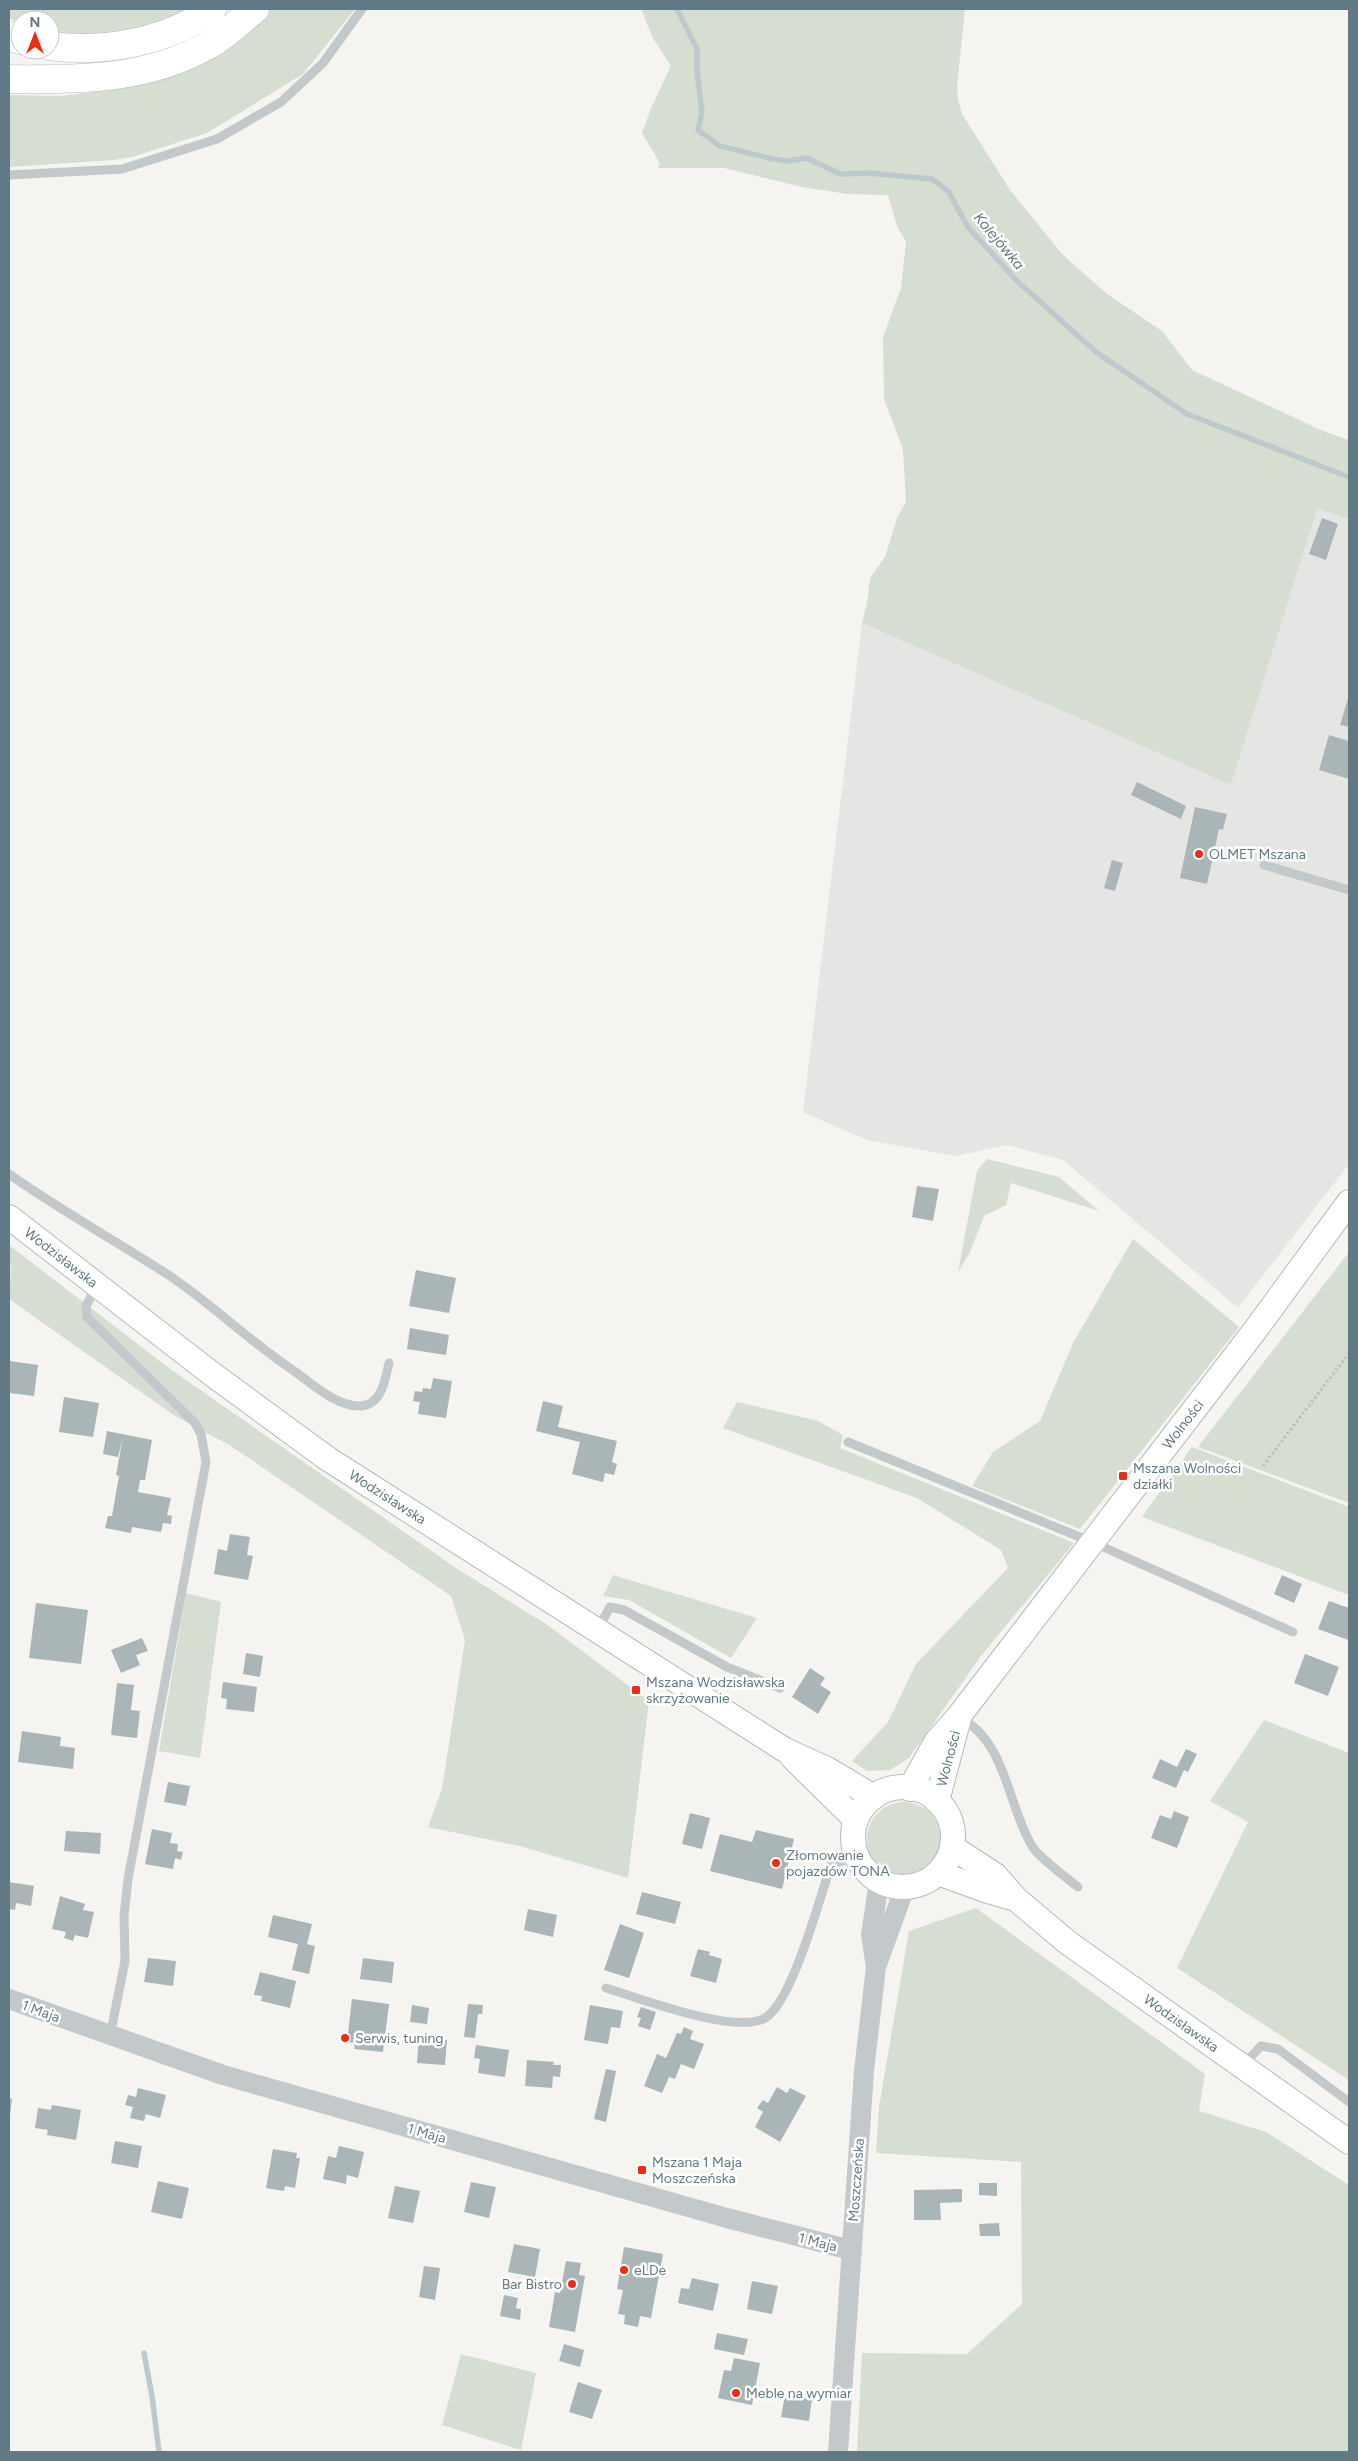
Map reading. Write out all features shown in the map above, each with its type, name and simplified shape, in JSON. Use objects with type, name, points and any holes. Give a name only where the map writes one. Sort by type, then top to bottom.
[{"type":"highway","points":[[60,47],[93,47],[153,39],[202,16],[212,9]]},
{"type":"highway","points":[[9,79],[64,80],[106,77],[158,67],[210,44],[255,9]]},
{"type":"main road","name":"Wolności","points":[[910,1788],[936,1742],[959,1716],[1256,1329],[1349,1202]]},
{"type":"main road","name":"Wodzisławska","points":[[9,1217],[212,1374],[328,1459],[785,1750],[827,1769],[874,1797]]},
{"type":"main road","name":"Wolności","points":[[937,1801],[959,1716]]},
{"type":"main road","name":"Wodzisławska","points":[[785,1750],[856,1820]]},
{"type":"main road","points":[[910,1788],[924,1793],[937,1801],[949,1819],[952,1847],[947,1861],[938,1873],[919,1884],[905,1887],[892,1886],[879,1881],[866,1870],[857,1856],[853,1835],[856,1820],[864,1807],[874,1797],[888,1790],[910,1788]]},
{"type":"main road","name":"Wodzisławska","points":[[952,1847],[995,1875],[1016,1899],[1067,1942],[1349,2142]]},
{"type":"main road","name":"Wodzisławska","points":[[938,1873],[1016,1899]]},
{"type":"street","name":"Moszczeńska","points":[[876,1968],[871,1935],[879,1881]]},
{"type":"street","name":"Moszczeńska","points":[[838,2452],[864,2071],[876,1968],[905,1887]]},
{"type":"street","name":"1 Maja","points":[[9,1999],[233,2078],[726,2218],[851,2250]]},
{"type":"lane","points":[[9,176],[122,169],[217,139],[281,102],[323,63],[362,9]]},
{"type":"lane","points":[[1264,865],[1349,890]]},
{"type":"lane","points":[[9,1174],[52,1205],[167,1274],[269,1355],[336,1399],[358,1406],[368,1405],[376,1399],[384,1385],[390,1363]]},
{"type":"lane","points":[[97,1284],[86,1306],[87,1317],[195,1423],[205,1446],[206,1462],[128,1879],[124,1916],[125,1961],[110,2036]]},
{"type":"lane","points":[[848,1442],[1092,1542],[1293,1632]]},
{"type":"lane","points":[[596,1631],[610,1607],[624,1610],[727,1667],[780,1688]]},
{"type":"lane","points":[[959,1716],[976,1726],[992,1748],[1032,1848],[1078,1887]]},
{"type":"lane","points":[[606,1988],[720,2021],[744,2023],[764,2019],[778,2006],[792,1979],[831,1865],[857,1856]]},
{"type":"lane","points":[[1242,2066],[1261,2046],[1278,2050],[1349,2102]]},
{"type":"path","points":[[1263,1466],[1349,1353]]},
{"type":"shaded area","points":[[9,9],[187,9],[164,22],[103,36],[60,33],[60,10],[10,10],[9,18]]},
{"type":"shaded area","points":[[270,9],[355,9],[303,74],[207,133],[132,157],[114,160],[9,167],[9,95],[62,96],[124,88],[214,56],[262,18]]},
{"type":"shaded area","points":[[641,9],[965,9],[957,86],[962,114],[1010,190],[1062,254],[1107,294],[1162,331],[1192,370],[1323,431],[1349,440],[1349,519],[1317,509],[1231,785],[862,623],[867,604],[870,578],[885,557],[897,518],[906,502],[903,449],[884,399],[883,337],[901,288],[906,242],[897,226],[888,195],[848,194],[802,187],[724,168],[658,168],[660,163],[642,133],[652,106],[671,66],[653,38]]},
{"type":"shaded area","points":[[1317,509],[1349,519],[1349,1164],[1238,1308],[1063,1160],[1007,1145],[956,1156],[867,1140],[803,1112],[862,623],[1231,785]]},
{"type":"shaded area","points":[[987,1159],[1059,1177],[1099,1211],[1011,1183],[1006,1205],[984,1216],[970,1252],[958,1272],[977,1171]]},
{"type":"shaded area","points":[[1133,1239],[1239,1327],[1080,1529],[972,1486],[993,1452],[1040,1421],[1073,1343]]},
{"type":"shaded area","points":[[9,1245],[173,1371],[456,1568],[549,1626],[649,1701],[628,1878],[520,1846],[428,1827],[442,1789],[465,1640],[451,1596],[231,1446],[175,1416],[9,1299],[11,1267],[9,1265]]},
{"type":"shaded area","points":[[1349,1252],[1349,1503],[1198,1447]]},
{"type":"shaded area","points":[[737,1402],[818,1421],[843,1435],[840,1448],[1074,1543],[981,1656],[909,1758],[890,1770],[867,1771],[852,1761],[888,1722],[916,1664],[1008,1568],[1001,1550],[917,1498],[723,1428]]},
{"type":"shaded area","points":[[1192,1447],[1349,1507],[1349,1595],[1142,1517]]},
{"type":"shaded area","points":[[613,1575],[757,1618],[731,1658],[629,1600],[603,1596]]},
{"type":"shaded area","points":[[186,1593],[221,1602],[200,1758],[159,1751]]},
{"type":"shaded area","points":[[1264,1720],[1349,1753],[1349,2080],[1177,1968],[1248,1822],[1210,1801]]},
{"type":"shaded area","points":[[904,1802],[918,1805],[930,1813],[938,1825],[941,1839],[938,1853],[930,1865],[918,1873],[904,1876],[890,1873],[878,1865],[870,1853],[867,1839],[870,1825],[878,1813],[890,1805]]},
{"type":"shaded area","points":[[976,1908],[1205,2074],[1199,2111],[1266,2132],[1349,2185],[1349,2452],[857,2452],[862,2353],[967,2354],[1022,2304],[1021,2162],[876,2153],[879,2107],[909,1931]]},
{"type":"shaded area","points":[[461,2354],[536,2373],[521,2450],[442,2425]]},
{"type":"building","points":[[1322,518],[1338,524],[1326,560],[1309,554]]},
{"type":"building","points":[[1349,695],[1349,727],[1340,725]]},
{"type":"building","points":[[1329,735],[1349,741],[1349,779],[1319,770]]},
{"type":"building","points":[[1137,782],[1186,806],[1181,819],[1131,795]]},
{"type":"building","name":"OLMET Mszana","points":[[1195,807],[1227,814],[1223,830],[1219,829],[1207,884],[1180,878]]},
{"type":"building","points":[[1112,860],[1123,863],[1115,891],[1104,888]]},
{"type":"building","points":[[917,1186],[939,1189],[933,1221],[912,1217]]},
{"type":"building","points":[[416,1270],[456,1278],[449,1313],[409,1306]]},
{"type":"building","points":[[410,1328],[449,1335],[446,1355],[407,1349]]},
{"type":"building","points":[[10,1361],[38,1365],[34,1396],[9,1393]]},
{"type":"building","points":[[433,1378],[452,1381],[446,1418],[418,1414],[420,1402],[413,1401],[415,1391],[422,1392],[423,1388],[431,1389]]},
{"type":"building","points":[[64,1397],[99,1403],[93,1437],[59,1432]]},
{"type":"building","points":[[543,1401],[563,1406],[558,1427],[617,1441],[612,1462],[617,1464],[614,1475],[605,1473],[603,1482],[572,1474],[580,1442],[536,1431]]},
{"type":"building","points":[[107,1431],[152,1440],[145,1480],[140,1480],[138,1492],[171,1498],[167,1515],[172,1516],[171,1524],[163,1523],[161,1532],[132,1527],[131,1533],[105,1528],[108,1516],[112,1516],[119,1476],[116,1475],[123,1437],[118,1457],[103,1454]]},
{"type":"building","points":[[230,1534],[250,1537],[247,1555],[253,1556],[248,1580],[214,1574],[218,1549],[227,1551]]},
{"type":"building","points":[[1282,1575],[1302,1584],[1294,1603],[1274,1594]]},
{"type":"building","points":[[1329,1601],[1349,1608],[1348,1640],[1318,1629]]},
{"type":"building","points":[[36,1603],[88,1610],[81,1664],[29,1658]]},
{"type":"building","points":[[142,1638],[148,1651],[136,1655],[140,1665],[121,1673],[111,1650]]},
{"type":"building","points":[[246,1653],[263,1656],[260,1677],[243,1674]]},
{"type":"building","points":[[1305,1654],[1339,1667],[1328,1696],[1294,1683]]},
{"type":"building","points":[[810,1668],[825,1678],[820,1685],[831,1692],[818,1714],[792,1697]]},
{"type":"building","points":[[223,1682],[257,1687],[254,1712],[226,1709],[227,1699],[221,1698]]},
{"type":"building","points":[[117,1683],[134,1685],[131,1710],[140,1711],[137,1738],[111,1735]]},
{"type":"building","points":[[22,1731],[61,1737],[60,1746],[75,1748],[73,1769],[18,1762]]},
{"type":"building","points":[[1186,1749],[1197,1754],[1188,1772],[1184,1770],[1176,1788],[1152,1778],[1160,1759],[1177,1767]]},
{"type":"building","points":[[168,1782],[190,1786],[186,1806],[164,1802]]},
{"type":"building","points":[[1174,1811],[1189,1817],[1177,1848],[1151,1838],[1160,1815],[1171,1819]]},
{"type":"building","points":[[690,1813],[710,1818],[702,1849],[682,1844]]},
{"type":"building","points":[[152,1829],[172,1833],[170,1843],[178,1844],[177,1851],[183,1852],[181,1860],[175,1858],[173,1869],[145,1864]]},
{"type":"building","points":[[756,1830],[794,1839],[782,1889],[710,1871],[720,1834],[752,1842]]},
{"type":"building","points":[[66,1831],[101,1833],[100,1854],[64,1851]]},
{"type":"building","points":[[9,1882],[34,1886],[31,1906],[16,1903],[15,1910],[9,1909]]},
{"type":"building","points":[[642,1892],[681,1902],[675,1924],[636,1914]]},
{"type":"building","points":[[60,1896],[85,1904],[83,1910],[94,1912],[88,1938],[75,1935],[73,1941],[64,1938],[66,1932],[52,1929]]},
{"type":"building","points":[[528,1909],[557,1915],[553,1937],[524,1930]]},
{"type":"building","points":[[273,1915],[312,1924],[307,1944],[315,1946],[309,1974],[292,1970],[298,1944],[268,1937]]},
{"type":"building","points":[[620,1924],[644,1933],[629,1978],[604,1970]]},
{"type":"building","points":[[698,1949],[710,1952],[709,1955],[722,1959],[716,1983],[690,1976]]},
{"type":"building","points":[[148,1958],[176,1961],[173,1986],[144,1982]]},
{"type":"building","points":[[363,1958],[394,1962],[392,1983],[360,1979]]},
{"type":"building","points":[[260,1972],[296,1981],[290,2008],[261,2001],[262,1996],[254,1995]]},
{"type":"building","points":[[352,1999],[389,2004],[383,2052],[354,2049],[355,2043],[347,2042]]},
{"type":"building","points":[[468,2004],[483,2005],[482,2014],[478,2014],[475,2038],[464,2037]]},
{"type":"building","points":[[412,2005],[429,2008],[427,2024],[410,2022]]},
{"type":"building","points":[[590,2005],[623,2011],[620,2028],[611,2027],[608,2044],[584,2040]]},
{"type":"building","points":[[641,2007],[656,2012],[650,2030],[638,2026],[641,2018],[637,2017]]},
{"type":"building","points":[[684,2027],[693,2031],[690,2039],[704,2044],[694,2069],[681,2064],[675,2079],[669,2077],[662,2093],[644,2086],[657,2054],[666,2058],[677,2033],[681,2034]]},
{"type":"building","points":[[419,2038],[447,2040],[445,2065],[417,2063]]},
{"type":"building","points":[[476,2045],[509,2050],[505,2077],[478,2073],[480,2059],[474,2058]]},
{"type":"building","points":[[527,2060],[554,2062],[553,2065],[561,2065],[560,2077],[553,2076],[552,2088],[525,2086]]},
{"type":"building","points":[[606,2069],[616,2071],[606,2122],[594,2119]]},
{"type":"building","points":[[777,2087],[787,2093],[790,2088],[806,2096],[780,2142],[755,2127],[763,2112],[757,2108],[763,2100],[768,2103]]},
{"type":"building","points":[[138,2088],[166,2095],[160,2118],[146,2114],[144,2121],[130,2118],[133,2107],[125,2105],[128,2095],[136,2097]]},
{"type":"building","points":[[9,2098],[12,2099],[10,2114],[9,2114]]},
{"type":"building","points":[[52,2105],[81,2110],[76,2140],[47,2135],[48,2130],[35,2128],[38,2108],[51,2110]]},
{"type":"building","points":[[115,2141],[142,2146],[138,2168],[111,2163]]},
{"type":"building","points":[[339,2146],[364,2152],[358,2178],[347,2175],[346,2184],[323,2179],[328,2156],[336,2158]]},
{"type":"building","points":[[273,2149],[297,2153],[296,2158],[300,2158],[295,2188],[285,2186],[284,2191],[266,2188]]},
{"type":"building","points":[[158,2181],[189,2188],[182,2219],[151,2212]]},
{"type":"building","points":[[471,2182],[496,2187],[489,2218],[464,2212]]},
{"type":"building","points":[[979,2183],[997,2183],[997,2196],[979,2195]]},
{"type":"building","points":[[395,2186],[420,2191],[413,2223],[388,2218]]},
{"type":"building","points":[[962,2189],[962,2202],[940,2203],[941,2220],[914,2220],[914,2190]]},
{"type":"building","points":[[999,2223],[1000,2236],[980,2236],[979,2224]]},
{"type":"building","points":[[514,2244],[540,2249],[535,2277],[508,2272]]},
{"type":"building","points":[[624,2247],[663,2254],[651,2318],[640,2316],[638,2327],[624,2324],[625,2315],[618,2314],[623,2290],[617,2289]]},
{"type":"building","points":[[566,2261],[581,2263],[579,2275],[585,2276],[575,2332],[549,2327],[555,2292],[560,2293]]},
{"type":"building","points":[[424,2266],[440,2268],[435,2300],[419,2297]]},
{"type":"building","points":[[692,2278],[719,2284],[713,2311],[678,2303],[681,2288],[689,2289]]},
{"type":"building","points":[[752,2281],[778,2286],[772,2314],[747,2309]]},
{"type":"building","points":[[504,2295],[518,2298],[516,2308],[521,2309],[520,2320],[500,2316]]},
{"type":"building","points":[[717,2333],[748,2339],[744,2355],[714,2349]]},
{"type":"building","points":[[564,2344],[584,2350],[580,2367],[559,2361]]},
{"type":"building","points":[[734,2358],[760,2363],[752,2405],[718,2398],[724,2370],[731,2371]]},
{"type":"building","points":[[578,2382],[602,2390],[592,2419],[569,2412]]},
{"type":"building","points":[[785,2395],[812,2399],[809,2421],[781,2417]]},
{"type":"waterway","name":"Kolejówka","points":[[677,9],[697,49],[697,72],[702,112],[698,130],[720,146],[787,161],[807,158],[840,174],[868,173],[932,179],[948,191],[968,227],[1016,280],[1096,352],[1187,414],[1349,477]]},
{"type":"waterway","points":[[144,2353],[159,2452]]},
{"type":"place","name":"OLMET Mszana","points":[[1199,854]]},
{"type":"place","name":"Mszana Wolności działki","points":[[1123,1476]]},
{"type":"place","name":"Mszana Wodzisławska skrzyżowanie","points":[[636,1690]]},
{"type":"place","name":"Złomowanie pojazdów TONA","points":[[776,1863]]},
{"type":"place","name":"Serwis, tuning","points":[[345,2038]]},
{"type":"place","name":"Mszana 1 Maja Moszczeńska","points":[[642,2170]]},
{"type":"place","name":"eLDe","points":[[624,2270]]},
{"type":"place","name":"Bar Bistro","points":[[572,2284]]},
{"type":"place","name":"Meble na wymiar","points":[[736,2393]]}]
